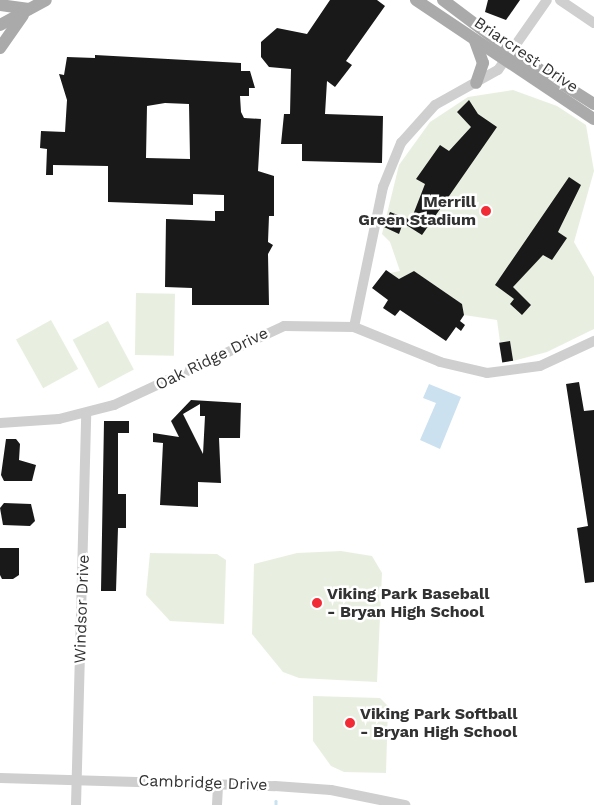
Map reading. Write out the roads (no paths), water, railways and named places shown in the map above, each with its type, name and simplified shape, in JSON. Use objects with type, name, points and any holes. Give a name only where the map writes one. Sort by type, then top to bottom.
[{"type":"main road","points":[[0,24],[46,0]]},
{"type":"main road","name":"Briarcrest Drive","points":[[416,0],[473,39],[594,104]]},
{"type":"main road","name":"Briarcrest Drive","points":[[443,0],[509,57],[594,119]]},
{"type":"main road","points":[[0,5],[29,10]]},
{"type":"main road","points":[[0,48],[29,10]]},
{"type":"main road","points":[[473,39],[483,63],[476,83]]},
{"type":"street","points":[[354,327],[382,194],[396,153],[421,117],[476,83],[509,57],[547,0]]},
{"type":"street","points":[[560,0],[594,23]]},
{"type":"street","name":"Oak Ridge Drive","points":[[0,423],[86,414],[125,401],[278,327],[322,324],[354,327],[440,362],[488,373],[540,366],[594,341]]},
{"type":"street","name":"Windsor Drive","points":[[76,805],[86,414]]},
{"type":"street","name":"Cambridge Drive","points":[[0,778],[218,784],[331,790],[405,805]]},
{"type":"street","points":[[217,805],[218,784]]},
{"type":"water","points":[[429,384],[461,397],[440,449],[420,440],[436,403],[423,398]]},
{"type":"place","name":"Merrill Green Stadium","points":[[486,211]]},
{"type":"place","name":"Viking Park Baseball - Bryan High School","points":[[317,603]]},
{"type":"place","name":"Viking Park Softball - Bryan High School","points":[[350,723]]}]
